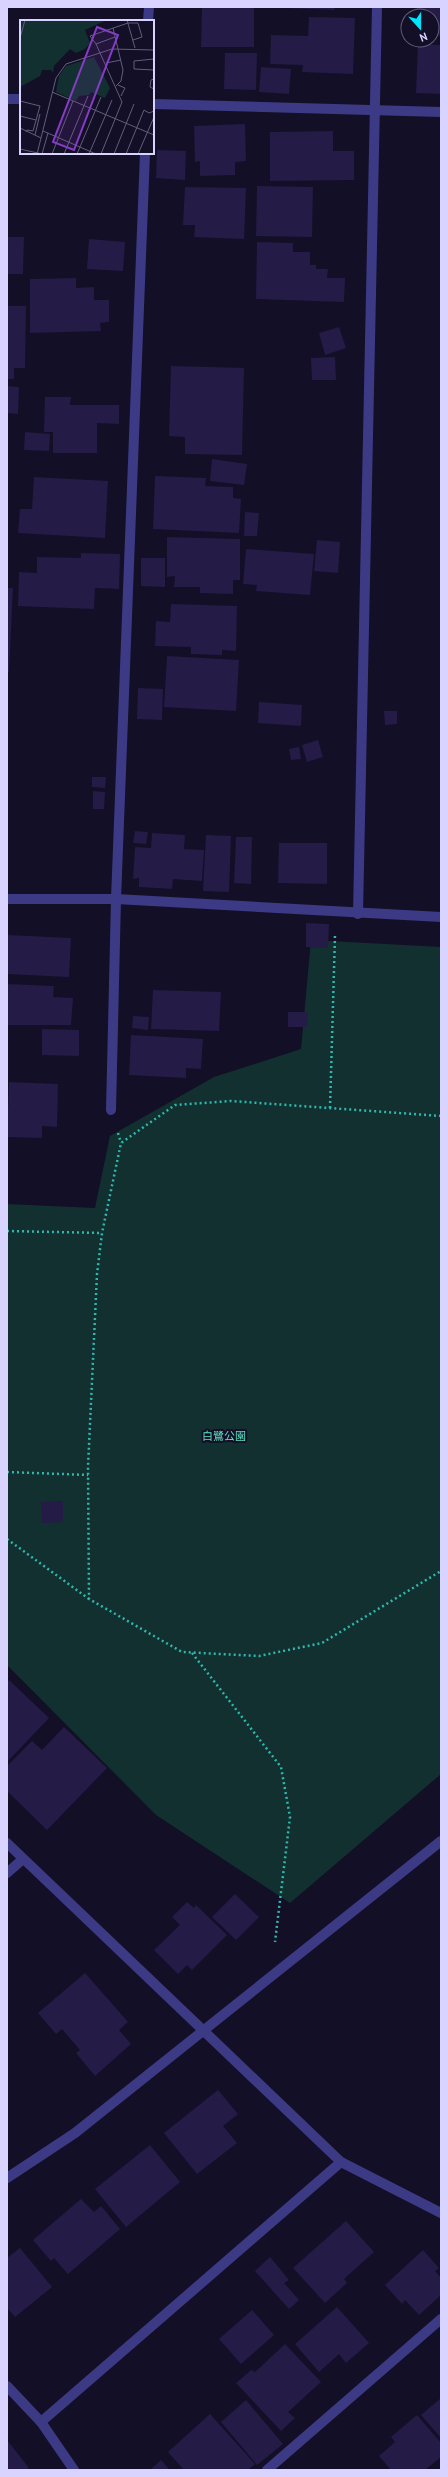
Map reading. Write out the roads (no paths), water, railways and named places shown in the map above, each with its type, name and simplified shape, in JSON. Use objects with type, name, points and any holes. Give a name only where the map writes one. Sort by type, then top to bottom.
[{"type":"street","points":[[148,20],[149,7]]},
{"type":"street","points":[[358,914],[377,7]]},
{"type":"street","points":[[7,99],[20,99]]},
{"type":"street","points":[[154,104],[441,112]]},
{"type":"street","points":[[111,1110],[116,900],[145,154]]},
{"type":"street","points":[[7,899],[116,900],[336,913],[441,917]]},
{"type":"street","points":[[7,2178],[76,2132],[202,2030],[441,1841]]},
{"type":"street","points":[[7,1843],[341,2162],[441,2214]]},
{"type":"street","points":[[7,1873],[23,1859]]},
{"type":"street","points":[[41,2422],[341,2162]]},
{"type":"street","points":[[267,2470],[441,2319]]},
{"type":"street","points":[[7,2386],[41,2422],[74,2470]]},
{"type":"park label","name":"白鷺公園","points":[[224,1436]]}]
